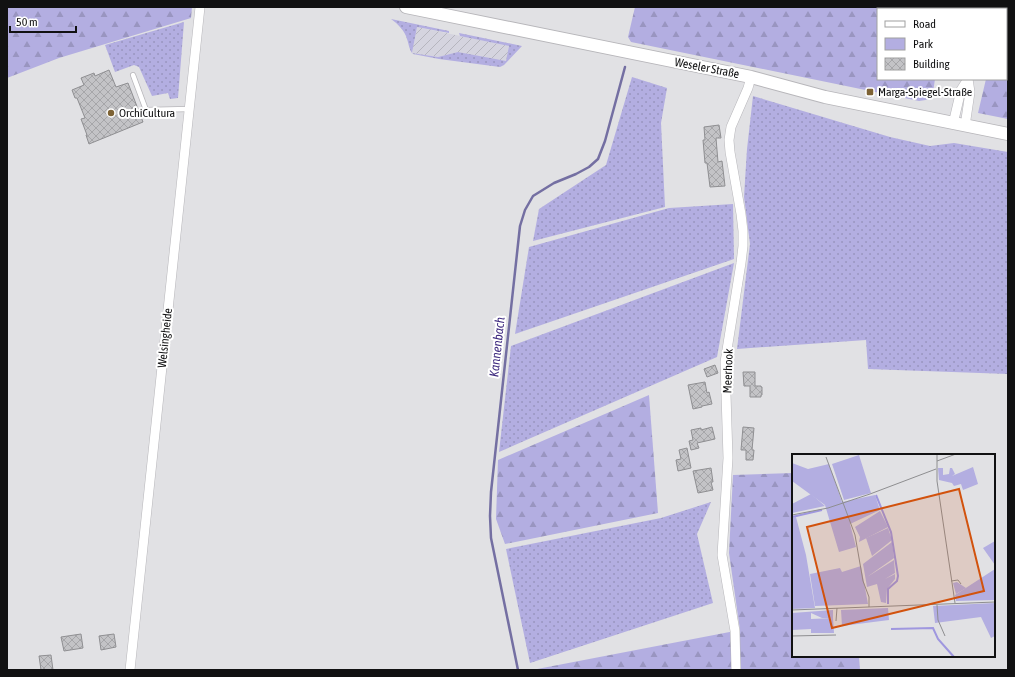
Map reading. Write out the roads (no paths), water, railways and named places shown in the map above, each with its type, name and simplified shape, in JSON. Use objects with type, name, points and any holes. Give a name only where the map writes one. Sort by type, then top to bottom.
[{"type":"main road","name":"Weseler Straße","points":[[406,7],[751,77],[826,97],[1008,134]]},
{"type":"street","name":"Welsingheide","points":[[130,670],[200,7]]},
{"type":"street","name":"Meerhook","points":[[736,670],[735,631],[722,555],[728,458],[725,362],[741,263],[743,231],[729,140],[731,127],[748,88],[751,77]]},
{"type":"street","points":[[959,125],[970,92],[968,80]]},
{"type":"lane","points":[[133,75],[146,110],[189,109]]},
{"type":"waterway","name":"Kannenbach","points":[[518,670],[491,538],[490,516],[491,492],[520,226],[525,210],[533,196],[554,183],[589,167],[598,159],[605,141],[625,67]]},
{"type":"place","name":"Marga-Spiegel-Straße","points":[[870,92]]},
{"type":"place","name":"OrchiCultura","points":[[111,113]]}]
